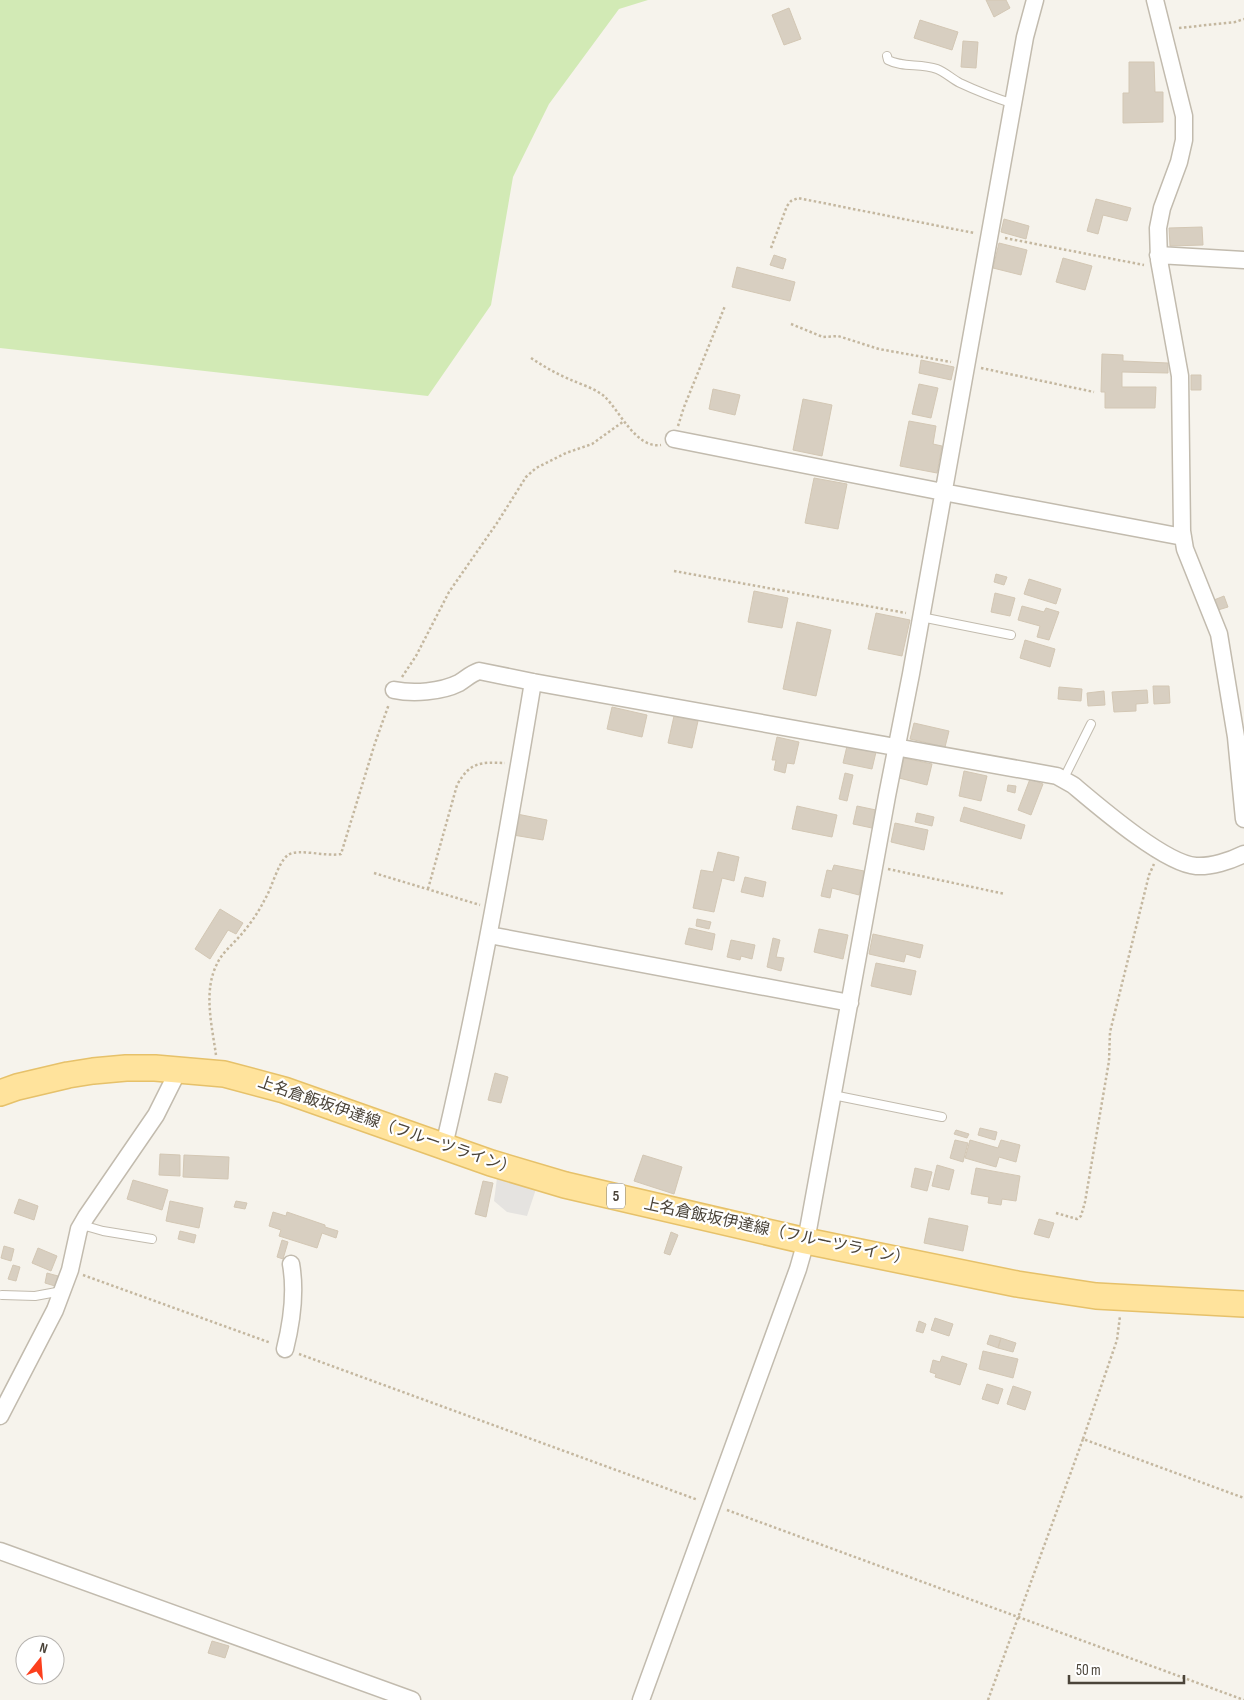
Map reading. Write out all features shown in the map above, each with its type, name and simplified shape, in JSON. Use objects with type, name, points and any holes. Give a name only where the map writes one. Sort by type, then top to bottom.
[{"type":"main road","name":"上名倉飯坂伊達線（フルーツライン）","points":[[0,1093],[46,1080],[93,1071],[126,1068],[218,1074],[284,1090],[491,1163],[565,1184],[806,1241],[1017,1284],[1096,1296],[1244,1304]]},
{"type":"street","points":[[641,1700],[798,1269],[806,1241],[944,492],[1025,37],[1036,0]]},
{"type":"street","points":[[1156,0],[1184,116],[1184,140],[1180,162],[1162,208],[1158,228],[1159,262],[1180,376],[1183,537],[1185,549],[1219,634],[1236,737],[1244,819]]},
{"type":"street","points":[[1159,262],[1244,260]]},
{"type":"street","points":[[674,439],[1183,537]]},
{"type":"street","points":[[394,690],[406,692],[440,689],[459,683],[471,674],[479,671],[1057,776],[1073,785],[1159,851],[1182,863],[1196,866],[1212,865],[1244,854]]},
{"type":"street","points":[[444,1146],[494,909],[533,682]]},
{"type":"street","points":[[489,935],[850,1003]]},
{"type":"street","points":[[0,1416],[54,1310],[70,1270],[82,1225],[156,1114],[178,1071]]},
{"type":"street","points":[[285,1349],[290,1330],[293,1296],[291,1264]]},
{"type":"street","points":[[0,1551],[412,1700]]},
{"type":"lane","points":[[887,56],[888,60],[897,65],[925,66],[939,69],[978,92],[1014,104]]},
{"type":"lane","points":[[921,617],[1011,635]]},
{"type":"lane","points":[[1063,780],[1091,724]]},
{"type":"lane","points":[[833,1095],[942,1117]]},
{"type":"lane","points":[[82,1225],[103,1231],[152,1239]]},
{"type":"lane","points":[[2,1295],[35,1296],[62,1291]]},
{"type":"path","points":[[1162,30],[1234,22],[1244,19]]},
{"type":"path","points":[[771,248],[787,206],[790,201],[798,198],[990,236],[1159,262]]},
{"type":"path","points":[[531,358],[550,370],[597,391],[610,402],[624,421],[647,443],[665,444],[674,439],[684,407],[726,306]]},
{"type":"path","points":[[791,324],[823,337],[838,336],[879,349],[1094,392]]},
{"type":"path","points":[[218,1074],[209,993],[217,962],[248,926],[266,899],[287,856],[296,852],[323,855],[341,854],[375,743],[394,690],[416,656],[449,592],[526,477],[536,468],[566,453],[592,444],[624,421]]},
{"type":"path","points":[[674,571],[897,610],[921,617]]},
{"type":"path","points":[[428,889],[457,786],[462,776],[468,770],[484,762],[519,763]]},
{"type":"path","points":[[1056,1213],[1077,1219],[1081,1216],[1085,1202],[1109,1061],[1110,1032],[1149,876],[1159,851]]},
{"type":"path","points":[[874,866],[1005,894]]},
{"type":"path","points":[[374,873],[494,909]]},
{"type":"path","points":[[70,1270],[1244,1700]]},
{"type":"path","points":[[988,1700],[1083,1440],[1117,1340],[1121,1297]]},
{"type":"path","points":[[1083,1440],[1244,1498]]},
{"type":"green space","points":[[0,0],[648,0],[619,9],[549,104],[513,177],[491,305],[428,396],[0,348]]},
{"type":"shaded area","points":[[497,1178],[536,1189],[527,1216],[507,1212],[494,1201]]},
{"type":"building","points":[[986,0],[1006,0],[1010,8],[994,17]]},
{"type":"building","points":[[789,8],[801,39],[784,45],[772,15]]},
{"type":"building","points":[[920,20],[958,32],[952,50],[914,38]]},
{"type":"building","points":[[963,41],[978,42],[976,68],[961,67]]},
{"type":"building","points":[[1129,62],[1154,62],[1155,92],[1163,92],[1163,122],[1123,123],[1123,93],[1129,93]]},
{"type":"building","points":[[1096,199],[1131,208],[1127,221],[1103,215],[1098,234],[1087,231]]},
{"type":"building","points":[[1004,219],[1029,226],[1026,239],[1001,232]]},
{"type":"building","points":[[1202,227],[1203,245],[1170,246],[1169,228]]},
{"type":"building","points":[[999,243],[1027,250],[1021,275],[993,268]]},
{"type":"building","points":[[774,255],[786,259],[783,269],[770,265]]},
{"type":"building","points":[[1063,258],[1092,266],[1085,290],[1056,282]]},
{"type":"building","points":[[737,267],[795,282],[790,301],[732,287]]},
{"type":"building","points":[[1102,354],[1123,355],[1123,361],[1168,363],[1168,373],[1122,372],[1122,387],[1156,387],[1155,408],[1105,408],[1105,392],[1101,392]]},
{"type":"building","points":[[921,360],[954,367],[951,380],[919,373]]},
{"type":"building","points":[[1191,375],[1201,375],[1201,390],[1191,390]]},
{"type":"building","points":[[919,384],[938,388],[931,418],[912,414]]},
{"type":"building","points":[[713,389],[740,395],[735,415],[709,409]]},
{"type":"building","points":[[803,399],[832,405],[822,456],[793,450]]},
{"type":"building","points":[[909,421],[936,426],[933,444],[942,446],[937,473],[900,466]]},
{"type":"building","points":[[814,478],[847,484],[838,529],[805,523]]},
{"type":"building","points":[[996,574],[1007,577],[1004,585],[994,582]]},
{"type":"building","points":[[1029,579],[1061,589],[1056,604],[1024,594]]},
{"type":"building","points":[[754,591],[788,598],[782,628],[748,622]]},
{"type":"building","points":[[995,593],[1015,598],[1010,616],[991,612]]},
{"type":"building","points":[[1224,596],[1228,607],[1218,610],[1214,600]]},
{"type":"building","points":[[1022,606],[1044,612],[1046,608],[1059,612],[1049,640],[1037,637],[1040,626],[1018,620]]},
{"type":"building","points":[[876,613],[910,620],[902,656],[868,649]]},
{"type":"building","points":[[797,622],[831,630],[816,696],[783,689]]},
{"type":"building","points":[[1025,640],[1055,649],[1050,667],[1020,658]]},
{"type":"building","points":[[1153,686],[1169,686],[1170,703],[1154,704]]},
{"type":"building","points":[[1059,687],[1082,689],[1081,701],[1058,699]]},
{"type":"building","points":[[1147,690],[1148,703],[1136,704],[1136,711],[1114,712],[1112,692]]},
{"type":"building","points":[[1104,691],[1105,705],[1088,706],[1087,693]]},
{"type":"building","points":[[612,707],[647,715],[642,737],[607,729]]},
{"type":"building","points":[[674,716],[698,721],[692,748],[668,743]]},
{"type":"building","points":[[914,723],[949,731],[945,747],[910,739]]},
{"type":"building","points":[[777,737],[799,742],[794,764],[787,763],[785,773],[774,770],[776,760],[772,760]]},
{"type":"building","points":[[847,746],[876,752],[872,769],[843,763]]},
{"type":"building","points":[[904,758],[932,764],[927,785],[899,778]]},
{"type":"building","points":[[964,771],[987,776],[981,801],[959,796]]},
{"type":"building","points":[[845,773],[853,775],[847,801],[839,799]]},
{"type":"building","points":[[1030,779],[1043,784],[1031,815],[1018,810]]},
{"type":"building","points":[[1008,785],[1016,786],[1015,793],[1007,791]]},
{"type":"building","points":[[797,806],[837,815],[832,837],[792,829]]},
{"type":"building","points":[[857,806],[876,810],[872,828],[853,824]]},
{"type":"building","points":[[964,807],[1025,825],[1021,839],[960,821]]},
{"type":"building","points":[[917,813],[934,817],[932,826],[915,822]]},
{"type":"building","points":[[517,814],[547,820],[543,840],[513,835]]},
{"type":"building","points":[[895,823],[928,830],[924,850],[891,842]]},
{"type":"building","points":[[718,852],[739,857],[734,881],[722,878],[714,912],[693,908],[701,870],[713,872]]},
{"type":"building","points":[[834,865],[864,871],[859,895],[832,888],[830,898],[821,896],[827,870],[832,871]]},
{"type":"building","points":[[745,877],[766,882],[763,897],[741,892]]},
{"type":"building","points":[[220,909],[243,923],[236,934],[228,930],[210,959],[195,949]]},
{"type":"building","points":[[697,919],[711,922],[709,929],[696,926]]},
{"type":"building","points":[[689,928],[715,934],[712,950],[685,944]]},
{"type":"building","points":[[819,929],[848,935],[843,959],[814,952]]},
{"type":"building","points":[[873,934],[923,945],[920,958],[906,954],[904,962],[869,954]]},
{"type":"building","points":[[773,938],[780,940],[776,957],[784,958],[781,971],[767,967]]},
{"type":"building","points":[[731,940],[755,945],[752,959],[741,956],[740,960],[727,957]]},
{"type":"building","points":[[876,963],[916,971],[911,995],[871,986]]},
{"type":"building","points":[[495,1073],[508,1077],[501,1103],[488,1100]]},
{"type":"building","points":[[980,1128],[997,1132],[995,1140],[978,1135]]},
{"type":"building","points":[[956,1130],[969,1134],[967,1138],[954,1134]]},
{"type":"building","points":[[955,1140],[968,1143],[963,1162],[950,1158]]},
{"type":"building","points":[[970,1140],[998,1148],[1001,1140],[1020,1145],[1016,1162],[999,1157],[996,1167],[965,1158]]},
{"type":"building","points":[[160,1154],[180,1155],[180,1176],[159,1175]]},
{"type":"building","points":[[184,1155],[229,1157],[228,1179],[183,1177]]},
{"type":"building","points":[[643,1155],[682,1167],[674,1194],[634,1181]]},
{"type":"building","points":[[937,1165],[954,1170],[949,1190],[932,1186]]},
{"type":"building","points":[[915,1168],[932,1172],[927,1191],[911,1187]]},
{"type":"building","points":[[976,1168],[1020,1176],[1016,1201],[1002,1199],[1001,1205],[988,1203],[989,1197],[971,1194]]},
{"type":"building","points":[[133,1180],[168,1190],[162,1210],[127,1199]]},
{"type":"building","points":[[483,1181],[493,1183],[486,1217],[475,1214]]},
{"type":"building","points":[[19,1199],[38,1206],[34,1220],[14,1213]]},
{"type":"building","points":[[170,1201],[203,1208],[199,1228],[166,1221]]},
{"type":"building","points":[[236,1201],[247,1203],[245,1209],[234,1207]]},
{"type":"building","points":[[273,1212],[286,1216],[287,1212],[325,1225],[325,1227],[338,1231],[336,1238],[322,1233],[317,1248],[279,1236],[281,1230],[269,1226]]},
{"type":"building","points":[[929,1218],[968,1226],[963,1251],[924,1243]]},
{"type":"building","points":[[1039,1219],[1054,1223],[1049,1238],[1034,1234]]},
{"type":"building","points":[[180,1231],[196,1235],[194,1243],[178,1239]]},
{"type":"building","points":[[671,1232],[678,1235],[670,1255],[664,1253]]},
{"type":"building","points":[[282,1240],[288,1242],[283,1259],[277,1257]]},
{"type":"building","points":[[4,1246],[14,1249],[11,1261],[1,1258]]},
{"type":"building","points":[[38,1248],[57,1256],[51,1271],[32,1263]]},
{"type":"building","points":[[13,1265],[20,1267],[16,1281],[8,1279]]},
{"type":"building","points":[[47,1273],[58,1276],[55,1286],[45,1283]]},
{"type":"building","points":[[935,1318],[953,1324],[949,1336],[931,1330]]},
{"type":"building","points":[[919,1321],[926,1324],[923,1333],[916,1331]]},
{"type":"building","points":[[990,1335],[1001,1338],[998,1348],[987,1344]]},
{"type":"building","points":[[1001,1338],[1016,1343],[1013,1352],[998,1348]]},
{"type":"building","points":[[983,1351],[1018,1359],[1013,1378],[979,1369]]},
{"type":"building","points":[[942,1356],[967,1364],[960,1385],[935,1377],[936,1374],[930,1372],[933,1360],[940,1362]]},
{"type":"building","points":[[987,1384],[1003,1389],[998,1404],[982,1399]]},
{"type":"building","points":[[1013,1386],[1031,1392],[1025,1410],[1007,1404]]},
{"type":"building","points":[[212,1641],[229,1646],[225,1658],[208,1653]]}]
